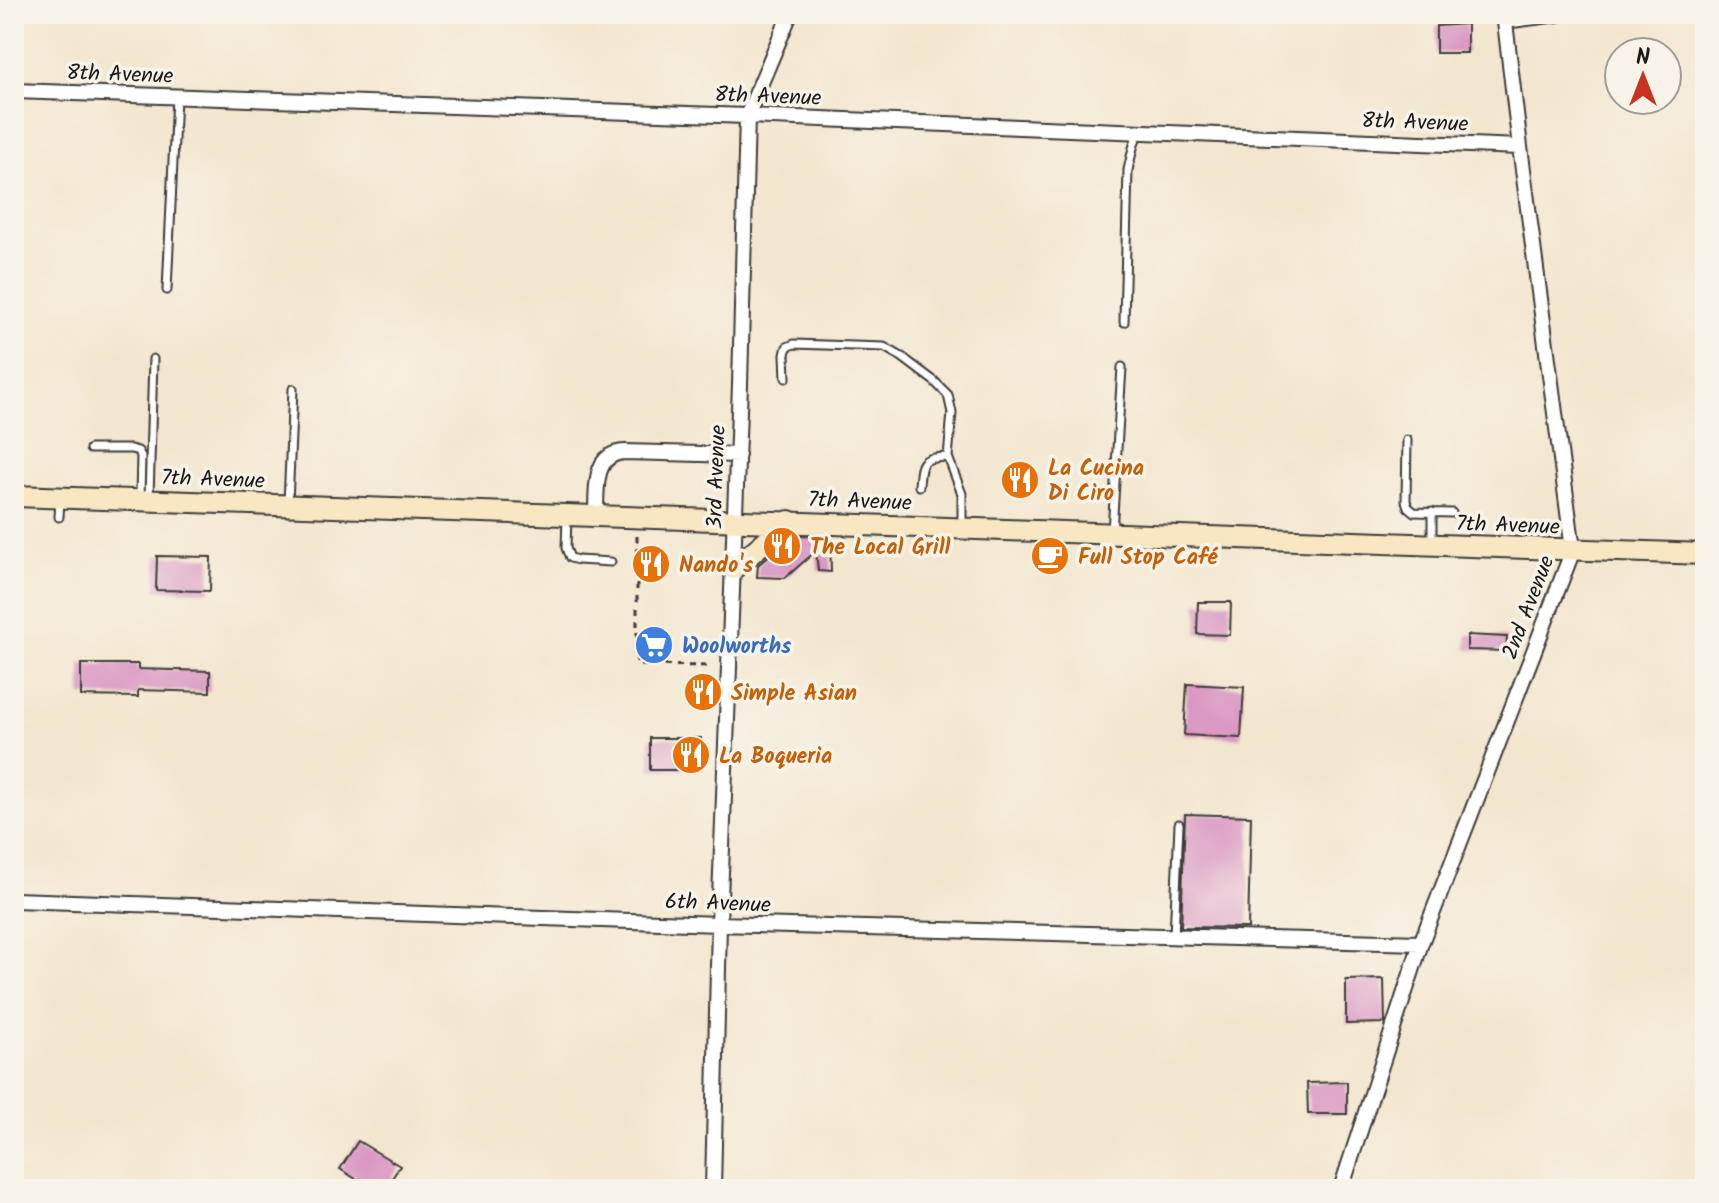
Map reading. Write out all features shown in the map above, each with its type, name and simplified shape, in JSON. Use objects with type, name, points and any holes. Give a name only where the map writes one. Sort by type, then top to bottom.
[{"type":"main road","name":"7th Avenue","points":[[14,496],[59,507],[144,500],[1705,554]]},
{"type":"main road","points":[[733,569],[789,521]]},
{"type":"street","name":"3rd Avenue","points":[[713,1189],[747,116],[790,14]]},
{"type":"street","points":[[1505,17],[1558,14]]},
{"type":"street","name":"2nd Avenue","points":[[1341,1189],[1421,943],[1573,550],[1505,17]]},
{"type":"street","name":"8th Avenue","points":[[14,91],[1520,147]]},
{"type":"street","points":[[596,515],[599,472],[604,461],[614,454],[738,455]]},
{"type":"street","name":"6th Avenue","points":[[14,900],[719,924],[1421,943]]},
{"type":"lane","points":[[167,290],[176,97]]},
{"type":"lane","points":[[1124,322],[1128,170],[1138,132]]},
{"type":"lane","points":[[786,378],[785,354],[787,347],[794,344],[884,347],[934,381],[948,395],[952,413],[948,457],[962,494],[962,528]]},
{"type":"lane","points":[[144,500],[153,359]]},
{"type":"lane","points":[[1112,533],[1122,367]]},
{"type":"lane","points":[[288,505],[293,389]]},
{"type":"lane","points":[[1407,440],[1408,507],[1414,512],[1452,513]]},
{"type":"lane","points":[[90,449],[138,451],[144,500]]},
{"type":"lane","points":[[919,486],[923,461],[948,457]]},
{"type":"lane","points":[[1432,512],[1432,545]]},
{"type":"lane","points":[[567,514],[566,548],[570,558],[611,562]]},
{"type":"lane","points":[[1174,936],[1179,824]]},
{"type":"path","points":[[637,528],[637,665],[712,666]]},
{"type":"building","points":[[1467,24],[1467,53],[1436,53],[1436,26]]},
{"type":"building","points":[[792,536],[830,537],[831,572],[818,571],[816,551],[785,578],[757,577],[758,565]]},
{"type":"building","points":[[157,556],[211,557],[210,591],[156,590]]},
{"type":"building","points":[[1198,602],[1231,602],[1230,635],[1197,634]]},
{"type":"building","points":[[1467,635],[1507,637],[1506,651],[1467,650]]},
{"type":"building","points":[[81,664],[138,664],[138,669],[210,671],[210,692],[138,690],[138,697],[81,696]]},
{"type":"building","points":[[1187,684],[1244,687],[1241,738],[1184,735]]},
{"type":"building","points":[[650,738],[701,738],[701,770],[650,770]]},
{"type":"building","points":[[1185,814],[1251,816],[1248,928],[1181,927]]},
{"type":"building","points":[[1384,979],[1385,1023],[1346,1024],[1346,980]]},
{"type":"building","points":[[1347,1082],[1347,1114],[1308,1114],[1307,1083]]},
{"type":"building","points":[[358,1141],[400,1166],[385,1189],[372,1189],[340,1169]]},
{"type":"place","name":"La Cucina Di Ciro","points":[[1020,480]]},
{"type":"place","name":"The Local Grill","points":[[782,546]]},
{"type":"place","name":"Full Stop Café","points":[[1050,556]]},
{"type":"place","name":"Nando's","points":[[651,564]]},
{"type":"place","name":"Woolworths","points":[[654,645]]},
{"type":"place","name":"Simple Asian","points":[[703,692]]},
{"type":"place","name":"La Boqueria","points":[[691,755]]}]
